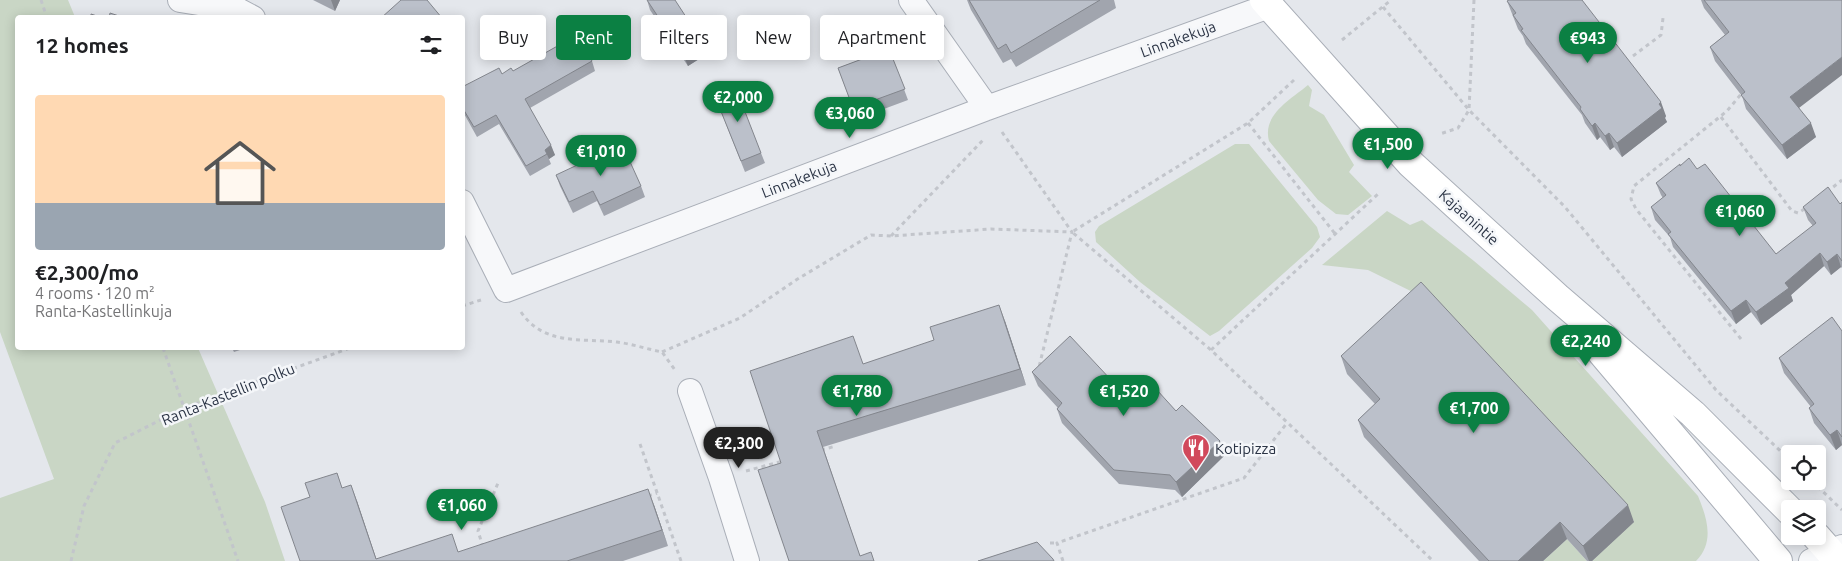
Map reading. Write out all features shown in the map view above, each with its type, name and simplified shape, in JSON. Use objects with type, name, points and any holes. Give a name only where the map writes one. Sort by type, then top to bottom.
[{"type":"main road","name":"Kajaanintie","points":[[1266,3],[1411,164],[1557,297],[1693,414],[1781,502]]},
{"type":"main road","name":"Kajaanintie","points":[[1557,297],[1648,410],[1778,561]]},
{"type":"street","points":[[180,0],[236,9],[247,15]]},
{"type":"street","points":[[911,0],[992,117]]},
{"type":"street","name":"Linnakekuja","points":[[506,290],[992,117],[1266,3]]},
{"type":"street","points":[[465,208],[506,290]]},
{"type":"street","points":[[690,391],[748,561]]},
{"type":"path","points":[[41,0],[46,15]]},
{"type":"path","points":[[1342,40],[1392,0]]},
{"type":"path","points":[[1440,134],[1458,128],[1469,110],[1474,0]]},
{"type":"path","points":[[1383,7],[1469,110],[1565,207],[1716,390],[1781,451]]},
{"type":"path","points":[[1633,56],[1661,35],[1663,18]]},
{"type":"path","points":[[465,305],[506,290],[529,323],[555,338],[618,342],[662,352],[740,318],[796,280],[871,235],[891,236],[991,228],[1072,232],[1248,123],[1294,80]]},
{"type":"path","points":[[1741,339],[1636,209],[1631,199],[1634,186],[1721,116],[1743,93]]},
{"type":"path","points":[[1721,116],[1792,211],[1798,213],[1813,202]]},
{"type":"path","points":[[891,236],[992,117],[1072,232],[1211,350],[1433,561]]},
{"type":"path","points":[[1248,123],[1336,235]]},
{"type":"path","points":[[1820,197],[1842,180]]},
{"type":"path","points":[[1211,350],[1379,193]]},
{"type":"path","points":[[1037,375],[1072,232]]},
{"type":"path","points":[[164,350],[238,561]]},
{"type":"path","name":"Ranta-Kastellin polku","points":[[71,561],[84,506],[115,443],[184,408],[344,350]]},
{"type":"path","points":[[662,352],[690,391]]},
{"type":"path","points":[[1050,543],[1056,543],[1244,478],[1287,423]]},
{"type":"path","points":[[640,444],[681,561]]},
{"type":"path","points":[[817,451],[836,446]]},
{"type":"path","points":[[721,478],[788,459]]},
{"type":"path","points":[[485,551],[478,531],[498,483]]},
{"type":"path","points":[[1821,490],[1842,510]]},
{"type":"path","points":[[639,499],[657,492]]},
{"type":"path","points":[[1056,543],[1063,561]]},
{"type":"green space","points":[[0,0],[68,0],[74,15],[15,15],[15,350],[199,350],[265,502],[285,561],[0,561],[0,498],[54,479],[0,332]]},
{"type":"green space","points":[[1308,85],[1312,90],[1309,106],[1324,115],[1354,165],[1349,172],[1372,196],[1348,215],[1336,214],[1318,200],[1269,141],[1268,132],[1274,116],[1286,102]]},
{"type":"green space","points":[[1235,144],[1249,144],[1317,227],[1320,237],[1312,248],[1219,331],[1210,336],[1140,282],[1096,242],[1095,232],[1099,226]]},
{"type":"green space","points":[[1387,211],[1410,225],[1422,220],[1532,310],[1698,496],[1706,521],[1707,538],[1706,546],[1696,561],[1592,561],[1634,521],[1427,299],[1368,270],[1322,265]]},
{"type":"green space","points":[[1567,539],[1587,561],[1543,561]]},
{"type":"building","points":[[401,0],[427,0],[440,15],[384,15]]},
{"type":"building","points":[[647,0],[675,0],[685,15],[657,15]]},
{"type":"building","points":[[969,0],[1100,0],[1011,53],[1006,44],[998,49]]},
{"type":"building","points":[[1582,0],[1661,102],[1659,104],[1662,108],[1617,143],[1609,133],[1605,136],[1595,123],[1592,126],[1580,109],[1581,107],[1521,30],[1523,29],[1513,15],[1516,13],[1507,1]]},
{"type":"building","points":[[1704,0],[1842,0],[1842,57],[1790,97],[1811,123],[1782,145],[1741,95],[1745,92],[1710,47],[1729,32]]},
{"type":"building","points":[[556,47],[556,60],[592,61],[525,99],[551,145],[545,150],[547,154],[526,166],[496,115],[474,127],[465,112],[465,85],[499,68],[502,74],[511,68],[513,71],[533,60],[546,60],[546,52]]},
{"type":"building","points":[[859,60],[893,60],[905,89],[853,108],[838,68]]},
{"type":"building","points":[[735,86],[761,153],[741,161],[714,94]]},
{"type":"building","points":[[622,144],[641,186],[600,205],[593,191],[569,202],[556,175]]},
{"type":"building","points":[[1689,158],[1697,169],[1705,164],[1776,254],[1816,223],[1803,207],[1828,187],[1840,204],[1842,202],[1842,261],[1837,254],[1827,262],[1820,253],[1785,283],[1789,288],[1756,312],[1746,300],[1731,311],[1668,234],[1671,232],[1651,207],[1666,195],[1656,183]]},
{"type":"building","points":[[1421,282],[1628,505],[1583,546],[1560,522],[1518,561],[1489,561],[1358,420],[1380,399],[1341,356]]},
{"type":"building","points":[[999,305],[1020,369],[817,431],[860,556],[871,552],[874,561],[789,561],[758,470],[781,463],[750,371],[853,336],[863,364],[934,340],[930,327]]},
{"type":"building","points":[[1832,317],[1842,331],[1842,437],[1837,430],[1830,435],[1809,408],[1814,404],[1779,358]]},
{"type":"building","points":[[1070,336],[1127,397],[1147,379],[1176,411],[1182,405],[1220,441],[1176,482],[1170,475],[1114,470],[1057,409],[1062,403],[1032,372]]},
{"type":"building","points":[[337,473],[342,488],[351,485],[376,559],[452,534],[458,552],[648,489],[662,530],[567,561],[300,561],[281,507],[310,497],[305,483]]},
{"type":"building","points":[[1037,542],[1054,561],[978,561]]},
{"type":"place","name":"Kotipizza","points":[[1196,472]]}]
